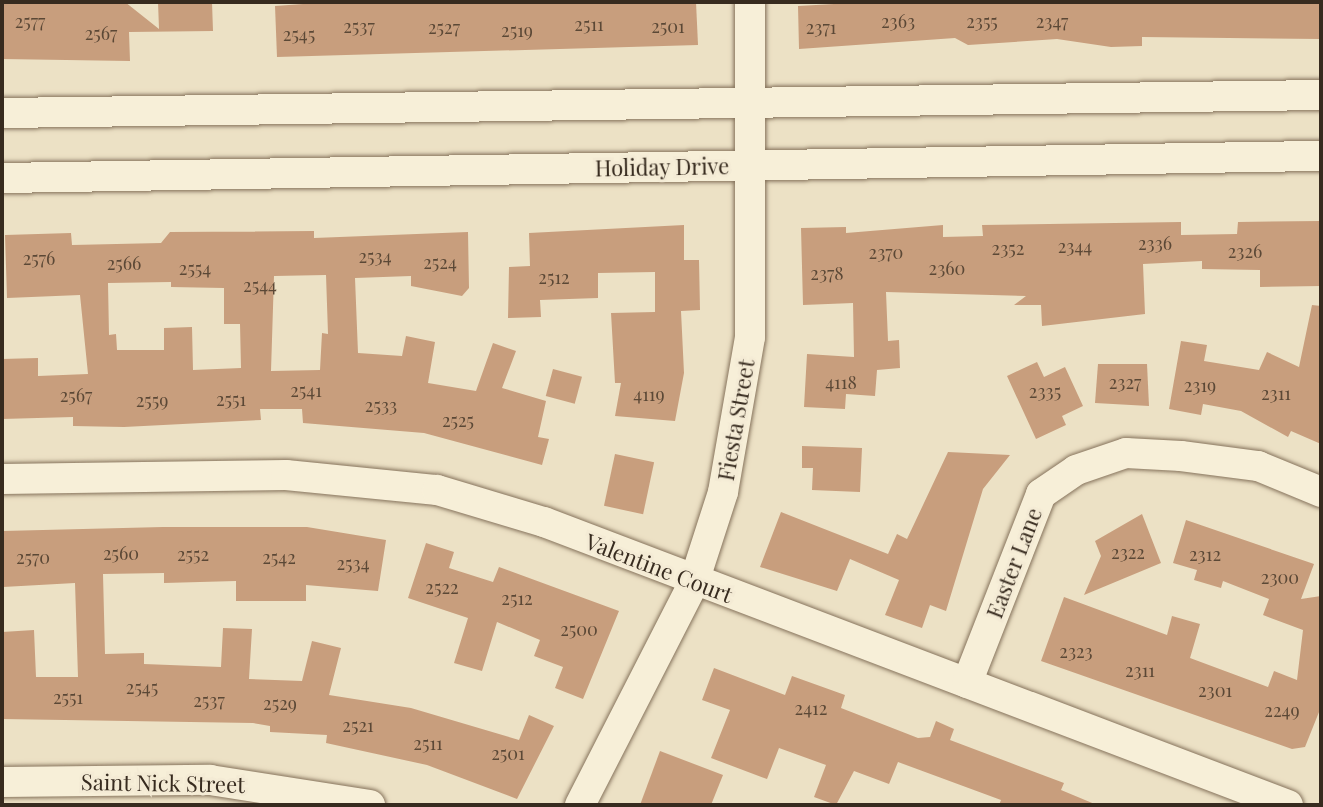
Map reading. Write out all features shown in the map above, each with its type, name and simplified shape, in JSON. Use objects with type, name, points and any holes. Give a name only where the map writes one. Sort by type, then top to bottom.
[{"type":"street","name":"Fiesta Street","points":[[580,805],[694,582],[723,492],[746,373],[753,100],[750,2]]},
{"type":"street","points":[[2,113],[753,100],[1321,95]]},
{"type":"street","name":"Holiday Drive","points":[[2,178],[1321,156]]},
{"type":"street","name":"Easter Lane","points":[[967,683],[1041,494],[1076,470],[1126,453],[1181,456],[1258,466],[1321,492]]},
{"type":"street","name":"Valentine Court","points":[[2,479],[363,478],[488,504],[1288,805]]},
{"type":"street","name":"Saint Nick Street","points":[[2,782],[210,780],[370,805]]},
{"type":"building","points":[[125,2],[159,29],[158,2],[212,2],[213,31],[129,32],[130,61],[2,59],[2,3]]},
{"type":"building","points":[[331,2],[696,2],[698,45],[277,57],[275,6]]},
{"type":"building","points":[[870,2],[1321,2],[1321,39],[1142,37],[1142,46],[1111,47],[1057,39],[968,45],[955,38],[799,49],[798,6]]},
{"type":"building","points":[[1321,221],[1321,286],[1260,287],[1260,270],[1202,269],[1202,261],[1143,264],[1145,314],[1042,326],[1041,305],[1014,305],[1026,296],[886,292],[888,341],[899,340],[900,368],[877,370],[875,396],[846,394],[845,409],[804,407],[807,354],[854,357],[853,303],[803,305],[801,228],[846,227],[846,233],[943,225],[943,237],[983,236],[982,225],[1181,222],[1181,235],[1237,234],[1238,222]]},
{"type":"building","points":[[684,225],[684,260],[699,260],[700,310],[681,311],[684,373],[675,421],[615,416],[621,383],[615,383],[611,313],[655,312],[655,272],[598,273],[598,298],[540,300],[541,317],[508,318],[509,267],[530,266],[529,233]]},
{"type":"building","points":[[314,231],[314,238],[468,232],[469,288],[462,296],[411,286],[411,276],[355,278],[358,353],[402,356],[406,336],[435,342],[428,383],[476,391],[493,343],[516,351],[502,388],[546,401],[538,437],[549,439],[542,465],[424,433],[303,423],[302,409],[260,409],[261,420],[124,427],[73,426],[73,417],[2,419],[2,359],[38,358],[38,376],[88,374],[80,295],[7,298],[5,235],[71,233],[72,245],[161,243],[170,232]],"holes":[[[326,275],[328,334],[322,333],[320,370],[271,371],[274,276]],[[171,282],[171,287],[224,288],[224,324],[240,324],[241,368],[193,370],[192,327],[164,328],[164,350],[117,350],[116,334],[109,335],[108,283]]]},
{"type":"building","points":[[1312,305],[1321,306],[1321,444],[1291,431],[1288,437],[1241,411],[1203,404],[1201,415],[1169,409],[1181,341],[1207,345],[1204,361],[1259,370],[1267,352],[1299,367]]},
{"type":"building","points":[[1037,362],[1044,377],[1065,367],[1083,406],[1062,416],[1066,425],[1036,439],[1007,376]]},
{"type":"building","points":[[1098,364],[1147,364],[1149,406],[1095,403]]},
{"type":"building","points":[[553,369],[582,377],[575,404],[546,396]]},
{"type":"building","points":[[802,446],[862,448],[860,492],[812,490],[813,468],[802,468]]},
{"type":"building","points":[[948,452],[1010,455],[983,489],[946,611],[930,605],[922,628],[885,615],[899,580],[850,559],[837,591],[760,567],[781,512],[888,554],[897,534],[907,539]]},
{"type":"building","points":[[615,454],[654,462],[643,514],[604,506]]},
{"type":"building","points":[[1142,514],[1161,563],[1084,595],[1101,556],[1095,541]]},
{"type":"building","points":[[1186,520],[1314,564],[1301,599],[1321,596],[1321,707],[1305,747],[1292,749],[1041,661],[1064,597],[1167,635],[1172,616],[1200,624],[1190,658],[1268,687],[1274,671],[1297,680],[1303,630],[1263,615],[1269,599],[1223,581],[1221,588],[1194,580],[1197,570],[1173,563]]},
{"type":"building","points":[[307,527],[386,540],[378,591],[306,585],[306,601],[236,601],[236,581],[164,583],[164,573],[103,574],[105,654],[144,653],[144,664],[221,667],[223,628],[252,629],[249,679],[302,681],[312,641],[341,648],[329,695],[411,708],[519,740],[529,715],[554,726],[517,799],[427,765],[326,743],[327,735],[270,732],[270,726],[253,723],[2,719],[2,632],[34,630],[36,677],[78,677],[75,583],[3,587],[3,531]]},
{"type":"building","points":[[426,543],[454,552],[449,568],[493,582],[499,567],[619,611],[583,699],[555,688],[563,667],[534,656],[540,640],[497,622],[482,671],[454,663],[468,618],[408,598]]},
{"type":"building","points":[[714,668],[785,695],[792,676],[845,695],[841,708],[918,738],[930,737],[936,721],[954,729],[950,740],[1064,783],[1061,790],[1097,805],[999,805],[1001,800],[898,762],[889,784],[854,771],[836,805],[814,797],[826,765],[779,748],[767,779],[711,758],[730,710],[702,700]]},
{"type":"building","points":[[660,751],[723,775],[711,805],[640,805]]}]
